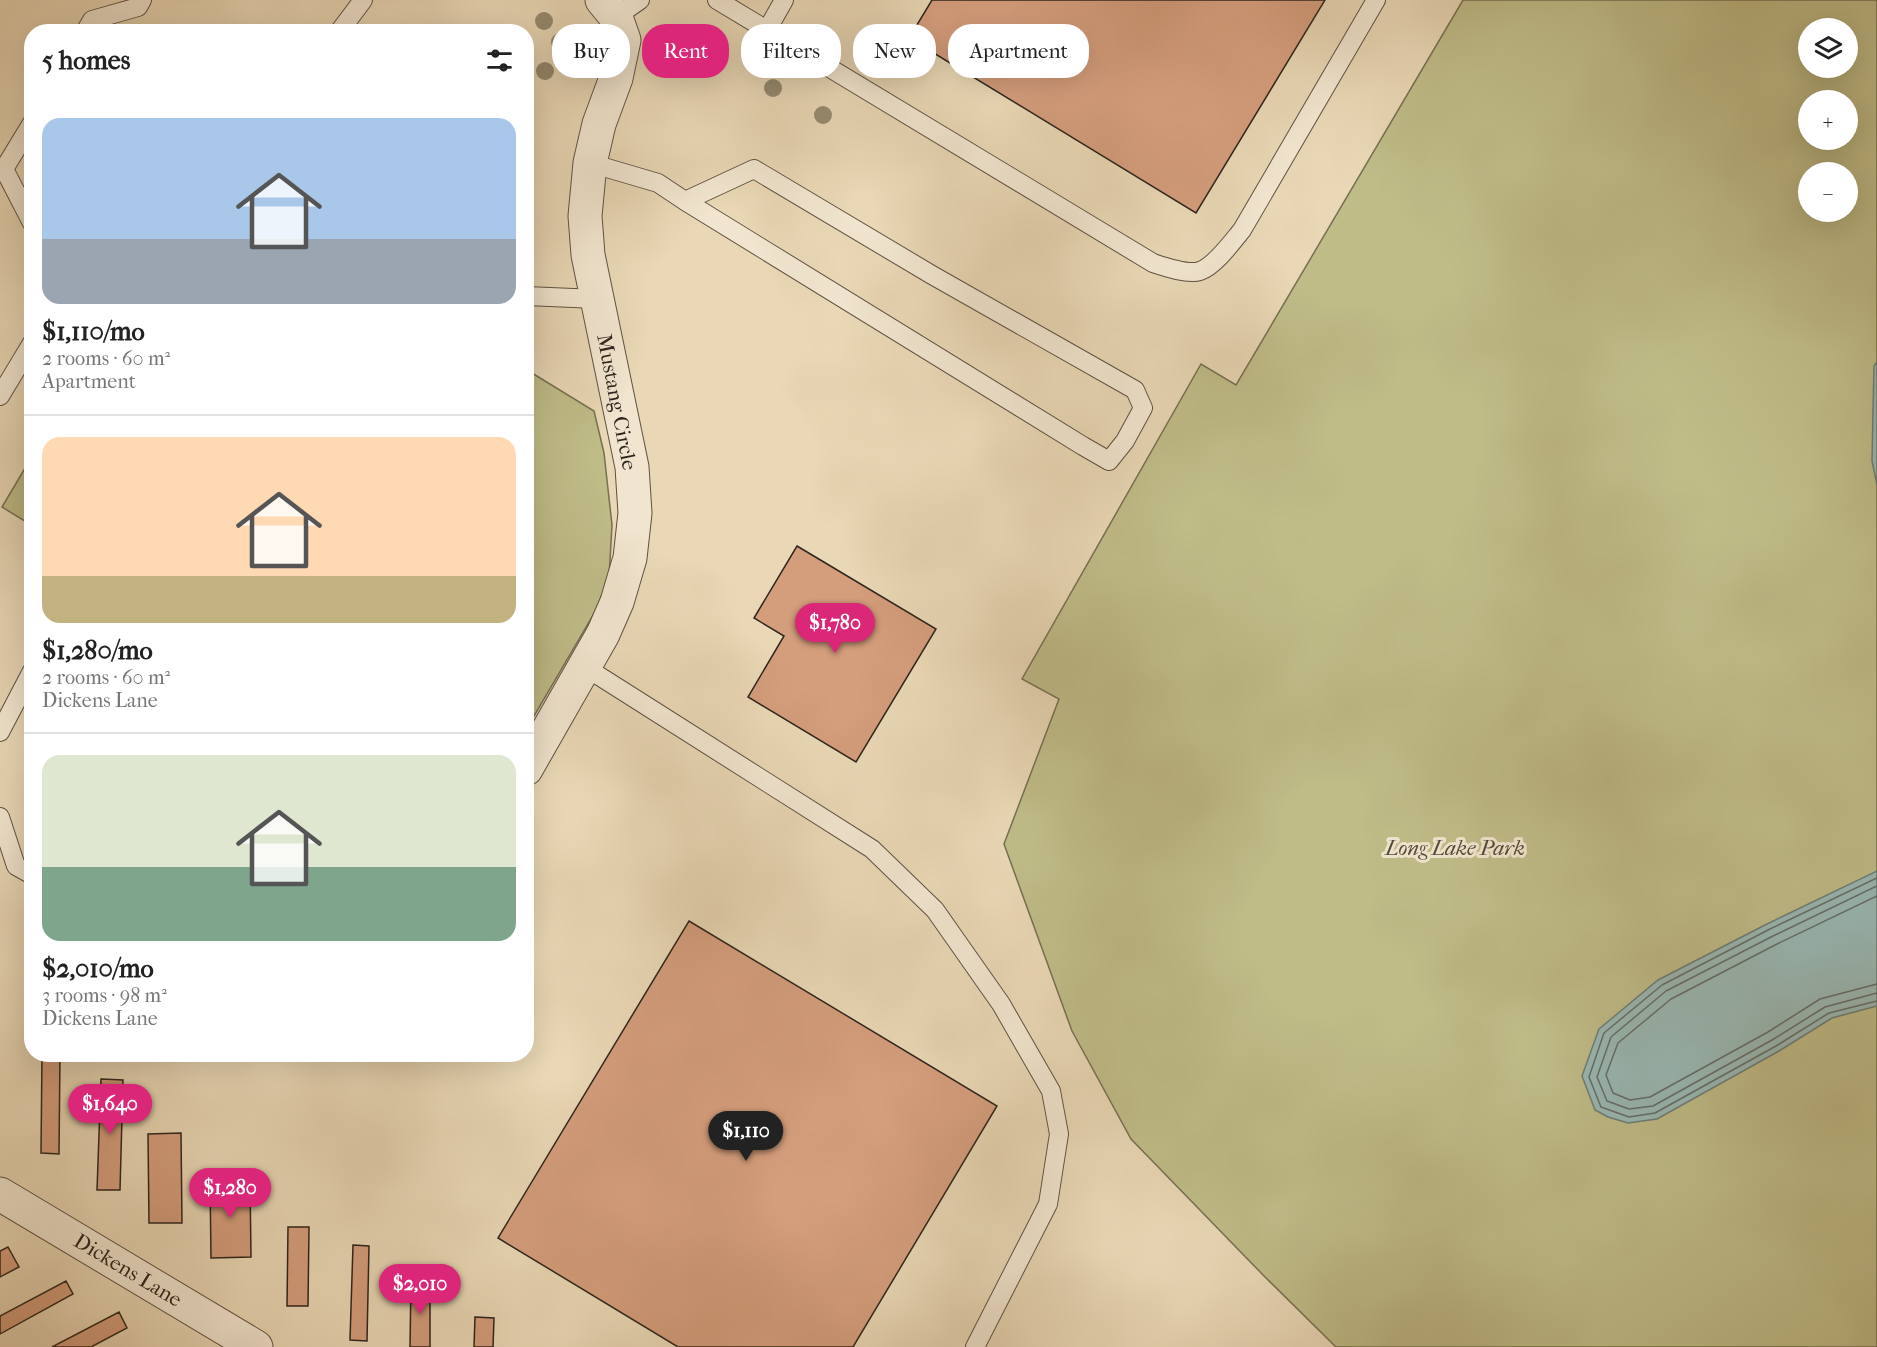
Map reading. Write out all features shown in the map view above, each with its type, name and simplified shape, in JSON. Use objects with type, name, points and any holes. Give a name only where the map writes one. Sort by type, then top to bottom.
[{"type":"street","name":"Mustang Circle","points":[[534,756],[603,634],[617,602],[630,558],[635,513],[632,467],[588,255],[585,216],[590,163],[599,124],[616,78],[624,40],[620,6]]},
{"type":"street","name":"Dickens Lane","points":[[0,1194],[256,1347]]},
{"type":"lane","points":[[90,24],[92,20],[138,7],[142,0]]},
{"type":"lane","points":[[345,24],[363,0]]},
{"type":"lane","points":[[717,0],[757,24]]},
{"type":"lane","points":[[770,24],[784,0]]},
{"type":"lane","points":[[841,75],[1153,263],[1176,270],[1200,272],[1222,256],[1242,230],[1376,0]]},
{"type":"lane","points":[[24,136],[4,169],[24,208]]},
{"type":"lane","points":[[590,163],[657,183],[685,201],[1109,461],[1125,441],[1143,408],[1135,390],[932,275],[754,168],[685,201]]},
{"type":"lane","points":[[534,296],[597,299]]},
{"type":"lane","points":[[0,396],[24,356]]},
{"type":"lane","points":[[585,667],[872,849],[935,910],[1001,1004],[1051,1090],[1059,1134],[1048,1204],[975,1347]]},
{"type":"lane","points":[[0,732],[24,686]]},
{"type":"lane","points":[[0,817],[16,866],[24,870]]},
{"type":"green space","name":"Long Lake Park","points":[[1463,0],[1877,0],[1877,1347],[1336,1347],[1131,1139],[1072,1031],[1004,844],[1059,699],[1022,679],[1201,364],[1236,385]]},
{"type":"green space","points":[[534,374],[594,411],[604,453],[612,525],[609,577],[595,612],[534,716]]},
{"type":"green space","points":[[24,470],[24,521],[2,507]]},
{"type":"water","points":[[1877,362],[1877,485],[1872,461],[1874,366]]},
{"type":"water","points":[[1877,871],[1877,1006],[1832,1018],[1779,1051],[1657,1119],[1628,1123],[1595,1110],[1582,1076],[1599,1029],[1658,980]]},
{"type":"building","points":[[932,0],[1325,0],[1196,213],[975,78],[1089,78],[1089,24],[948,24],[948,62],[936,54],[936,24],[917,24]]},
{"type":"building","points":[[797,546],[936,629],[856,762],[748,697],[784,636],[754,618]]},
{"type":"building","points":[[689,921],[997,1106],[853,1347],[678,1347],[498,1238]]},
{"type":"building","points":[[42,1062],[60,1062],[59,1154],[41,1153]]},
{"type":"building","points":[[101,1079],[123,1080],[120,1190],[97,1190]]},
{"type":"building","points":[[181,1133],[182,1223],[149,1223],[148,1134]]},
{"type":"building","points":[[210,1180],[250,1180],[251,1257],[211,1258]]},
{"type":"building","points":[[288,1227],[309,1227],[308,1306],[287,1306]]},
{"type":"building","points":[[353,1245],[369,1246],[367,1341],[350,1340]]},
{"type":"building","points":[[8,1247],[19,1267],[0,1277],[0,1251]]},
{"type":"building","points":[[66,1281],[73,1294],[0,1334],[0,1316]]},
{"type":"building","points":[[411,1282],[430,1282],[430,1347],[410,1347]]},
{"type":"building","points":[[119,1312],[127,1328],[91,1347],[52,1347]]},
{"type":"building","points":[[475,1317],[494,1318],[493,1347],[474,1347]]}]
